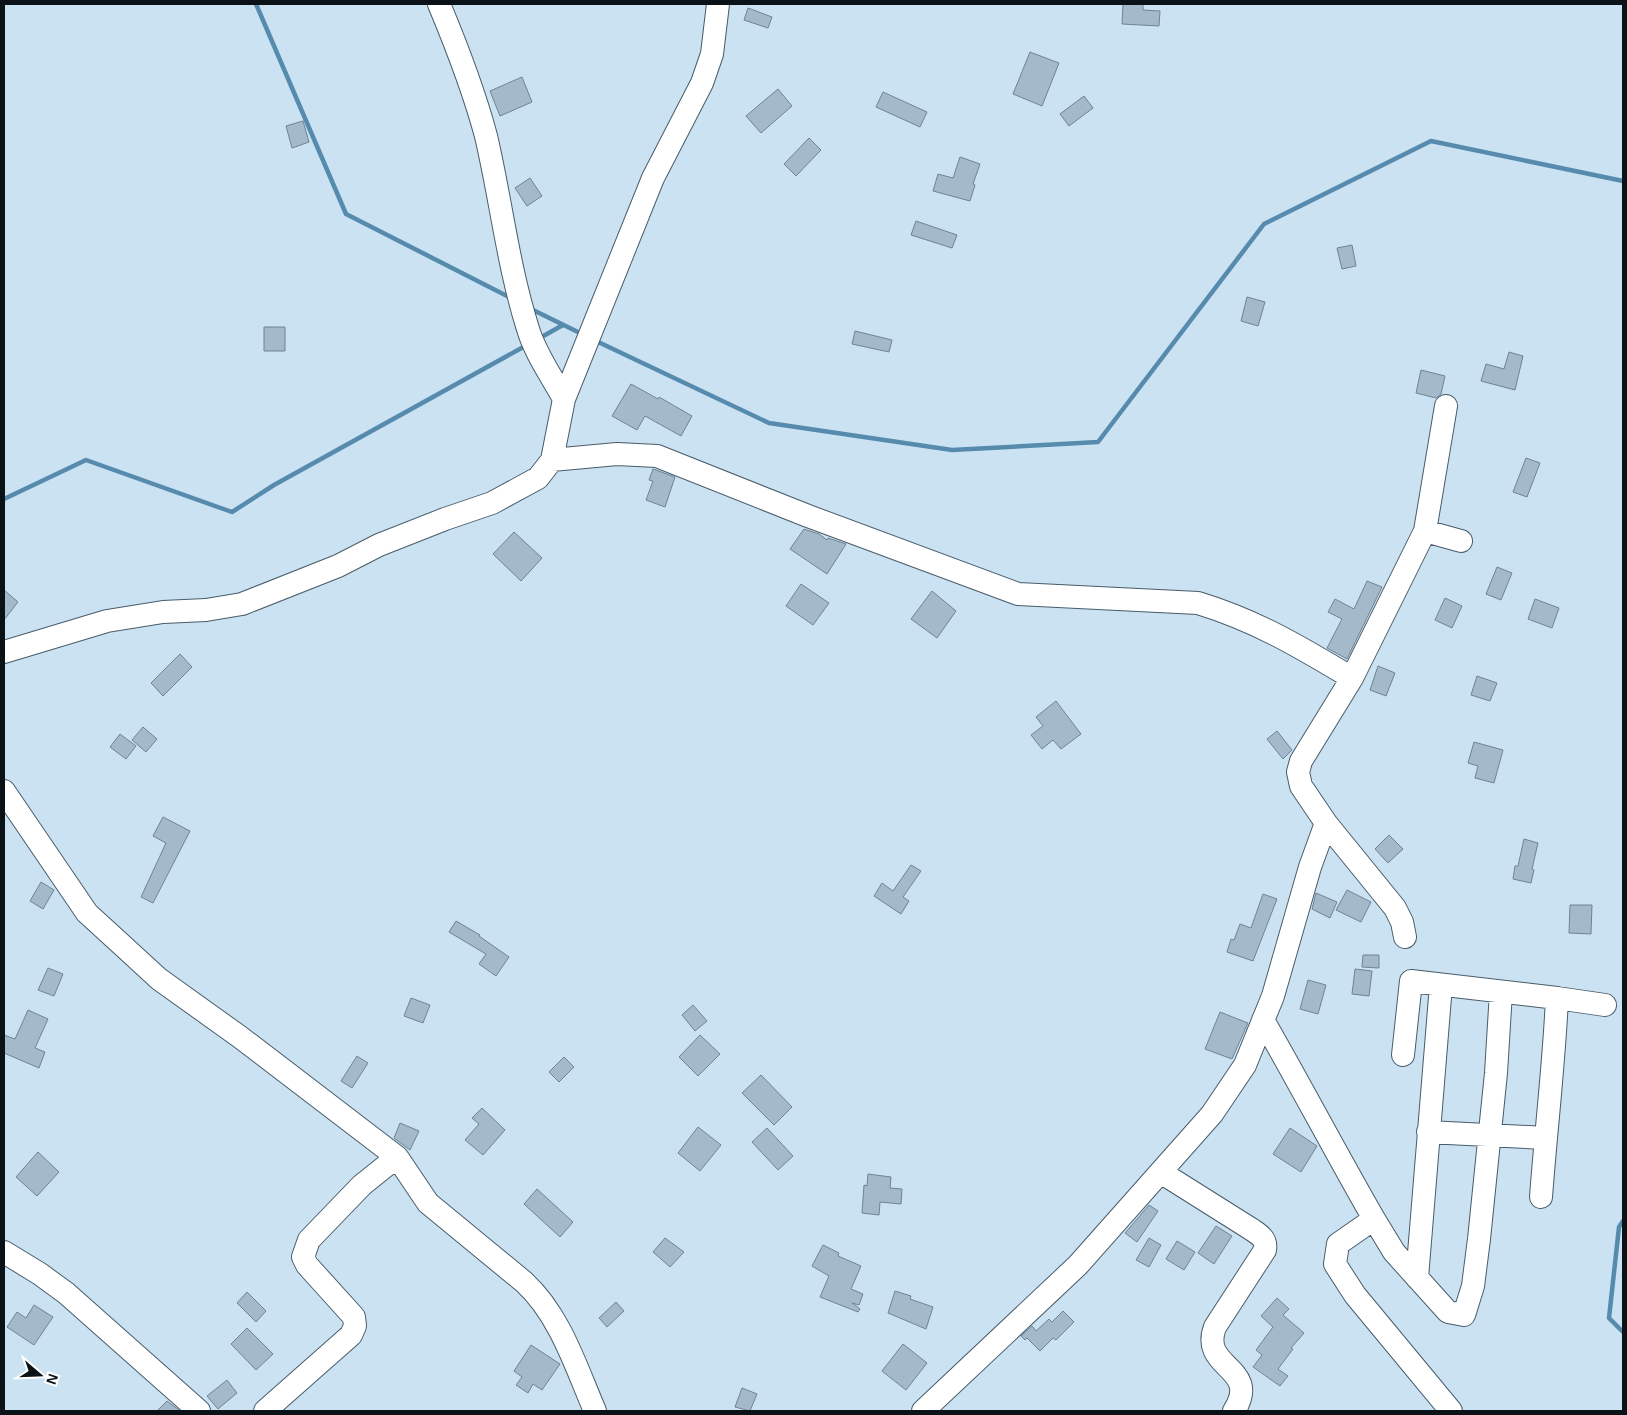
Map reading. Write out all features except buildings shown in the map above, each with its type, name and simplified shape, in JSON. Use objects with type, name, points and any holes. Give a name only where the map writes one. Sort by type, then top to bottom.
[{"type":"street","points":[[439,4],[458,48],[486,136],[508,250],[522,306],[535,345],[564,399]]},
{"type":"street","points":[[4,652],[107,621],[163,612],[206,610],[242,604],[338,566],[379,545],[492,503],[538,478],[552,460],[564,399],[653,178],[702,82],[712,54],[718,4]]},
{"type":"street","points":[[1405,937],[1402,922],[1395,908],[1326,823],[1301,786],[1298,772],[1301,760],[1352,678],[1425,531],[1446,406]]},
{"type":"street","points":[[552,460],[617,454],[657,456],[808,516],[1018,594],[1198,603],[1234,615],[1284,637],[1352,678]]},
{"type":"street","points":[[1425,531],[1461,541]]},
{"type":"street","points":[[4,791],[87,913],[159,978],[240,1037],[397,1157],[428,1203],[534,1292],[555,1320],[595,1411]]},
{"type":"street","points":[[923,1411],[1078,1265],[1162,1173],[1212,1114],[1240,1074],[1273,996],[1310,867],[1326,823]]},
{"type":"street","points":[[1403,1055],[1411,981],[1604,1005]]},
{"type":"street","points":[[1417,1278],[1441,985]]},
{"type":"street","points":[[1263,1020],[1304,1090],[1331,1145],[1394,1252],[1448,1312],[1464,1314],[1473,1286],[1479,1239],[1496,1073],[1501,992]]},
{"type":"street","points":[[1541,1196],[1555,1049],[1557,998]]},
{"type":"street","points":[[1428,1132],[1546,1138]]},
{"type":"street","points":[[265,1411],[351,1335],[355,1322],[354,1317],[307,1265],[304,1260],[304,1252],[309,1240],[349,1198],[397,1157]]},
{"type":"street","points":[[1162,1173],[1251,1228],[1266,1243],[1265,1250],[1212,1334],[1214,1351],[1236,1375],[1241,1385],[1241,1397],[1234,1411]]},
{"type":"street","points":[[1374,1219],[1338,1244],[1335,1264],[1355,1295],[1451,1411]]},
{"type":"street","points":[[4,1252],[40,1274],[66,1293],[199,1411]]},
{"type":"waterway","points":[[256,4],[346,214],[511,298]]},
{"type":"waterway","points":[[594,340],[769,423],[952,450],[1098,442],[1264,224],[1431,141],[1623,181]]},
{"type":"waterway","points":[[531,309],[582,334]]},
{"type":"waterway","points":[[538,339],[563,325]]},
{"type":"waterway","points":[[4,499],[86,460],[232,512],[274,485],[527,345]]},
{"type":"waterway","points":[[1623,1221],[1619,1227],[1609,1318],[1623,1332]]}]
